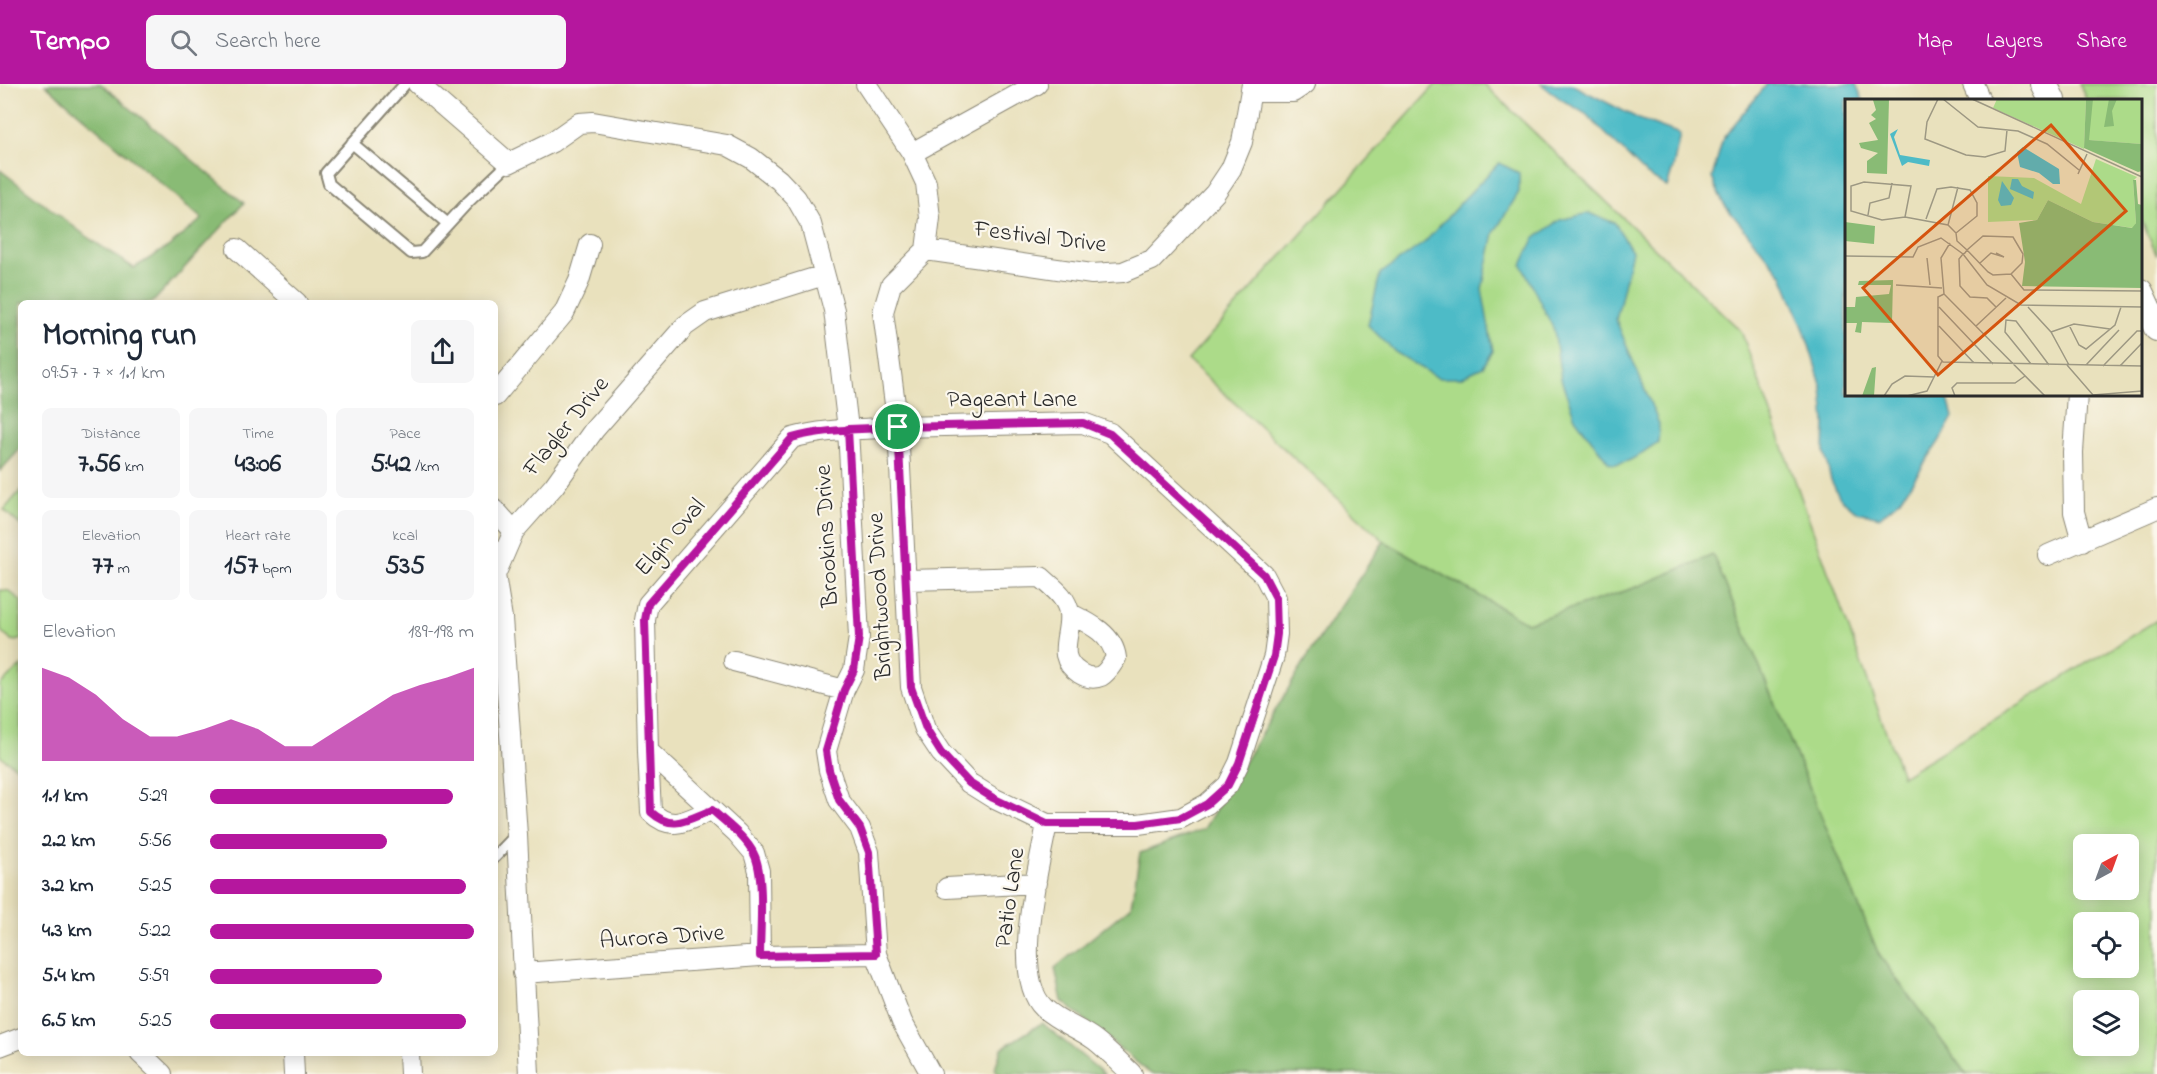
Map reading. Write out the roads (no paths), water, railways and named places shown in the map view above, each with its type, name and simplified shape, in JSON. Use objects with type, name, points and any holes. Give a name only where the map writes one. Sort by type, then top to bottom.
[{"type":"street","points":[[418,84],[509,163]]},
{"type":"street","points":[[866,84],[912,153],[926,183],[930,218],[926,250]]},
{"type":"street","points":[[912,153],[1037,84]]},
{"type":"street","points":[[1252,88],[1293,92],[1305,84]]},
{"type":"street","points":[[1972,84],[1980,99]]},
{"type":"street","points":[[2044,84],[2052,99]]},
{"type":"street","name":"Festival Drive","points":[[926,250],[1092,274],[1123,272],[1152,260],[1215,193],[1231,169],[1242,142],[1252,88]]},
{"type":"street","name":"Brookins Drive","points":[[509,163],[552,141],[579,123],[593,122],[727,145],[767,170],[796,198],[811,224],[834,310],[848,429],[859,637],[854,670],[844,690],[826,751],[829,770],[839,800],[860,828],[869,852],[876,954],[903,1022],[931,1074]]},
{"type":"street","points":[[498,392],[564,313],[579,281],[590,244]]},
{"type":"street","points":[[237,249],[294,300]]},
{"type":"street","name":"Brightwood Drive","points":[[926,250],[891,285],[883,312],[898,427],[911,687],[926,729],[941,753],[969,783],[993,798],[1047,824],[1138,824],[1181,818],[1207,804],[1228,785],[1239,763],[1274,656],[1277,634],[1276,598],[1264,575]]},
{"type":"street","name":"Flagler Drive","points":[[498,568],[514,531],[554,486],[594,430],[685,326],[705,312],[824,275]]},
{"type":"street","points":[[2142,296],[2157,327]]},
{"type":"street","points":[[2077,396],[2073,452],[2074,512],[2082,541]]},
{"type":"street","name":"Pageant Lane","points":[[848,429],[1083,423],[1110,434],[1264,575]]},
{"type":"street","name":"Elgin Oval","points":[[712,810],[676,824],[661,821],[651,812],[645,620],[648,604],[792,438],[810,433],[848,429]]},
{"type":"street","points":[[2048,555],[2157,508]]},
{"type":"street","points":[[498,513],[514,531]]},
{"type":"street","points":[[906,580],[1041,578],[1061,594],[1069,613]]},
{"type":"street","name":"Flagler Drive","points":[[498,593],[502,618],[517,835],[529,1074]]},
{"type":"street","points":[[734,661],[844,690]]},
{"type":"street","points":[[648,751],[736,833],[754,853],[759,871],[760,956]]},
{"type":"street","name":"Patio Lane","points":[[1047,824],[1026,954],[1029,981],[1042,1007],[1094,1039],[1132,1074]]},
{"type":"street","points":[[947,888],[1036,883]]},
{"type":"street","name":"Aurora Drive","points":[[523,974],[760,956],[876,954]]},
{"type":"street","points":[[0,1046],[18,1039]]},
{"type":"street","points":[[143,1056],[162,1074]]},
{"type":"street","points":[[293,1056],[294,1074]]},
{"type":"street","points":[[409,1056],[410,1074]]},
{"type":"lane","points":[[405,84],[326,173],[329,184],[411,253],[422,252],[509,163]]},
{"type":"lane","points":[[352,143],[448,224]]},
{"type":"lane","points":[[498,854],[517,835]]},
{"type":"water","points":[[1541,84],[1571,84],[1639,119],[1680,134],[1667,187],[1647,175],[1586,114]]},
{"type":"water","points":[[1767,84],[1856,84],[1863,99],[1845,99],[1845,396],[1947,396],[1953,417],[1901,499],[1880,517],[1857,512],[1840,498],[1831,480],[1824,451],[1825,422],[1822,388],[1805,332],[1782,275],[1723,203],[1712,178],[1723,138]]},
{"type":"water","points":[[1499,163],[1519,173],[1519,192],[1494,233],[1482,289],[1493,351],[1483,367],[1460,378],[1438,378],[1395,352],[1368,325],[1380,274],[1425,242]]},
{"type":"water","points":[[1589,213],[1615,223],[1632,251],[1616,320],[1659,424],[1658,442],[1635,458],[1615,464],[1609,463],[1575,418],[1561,379],[1554,330],[1522,265],[1534,239],[1560,220]]}]
